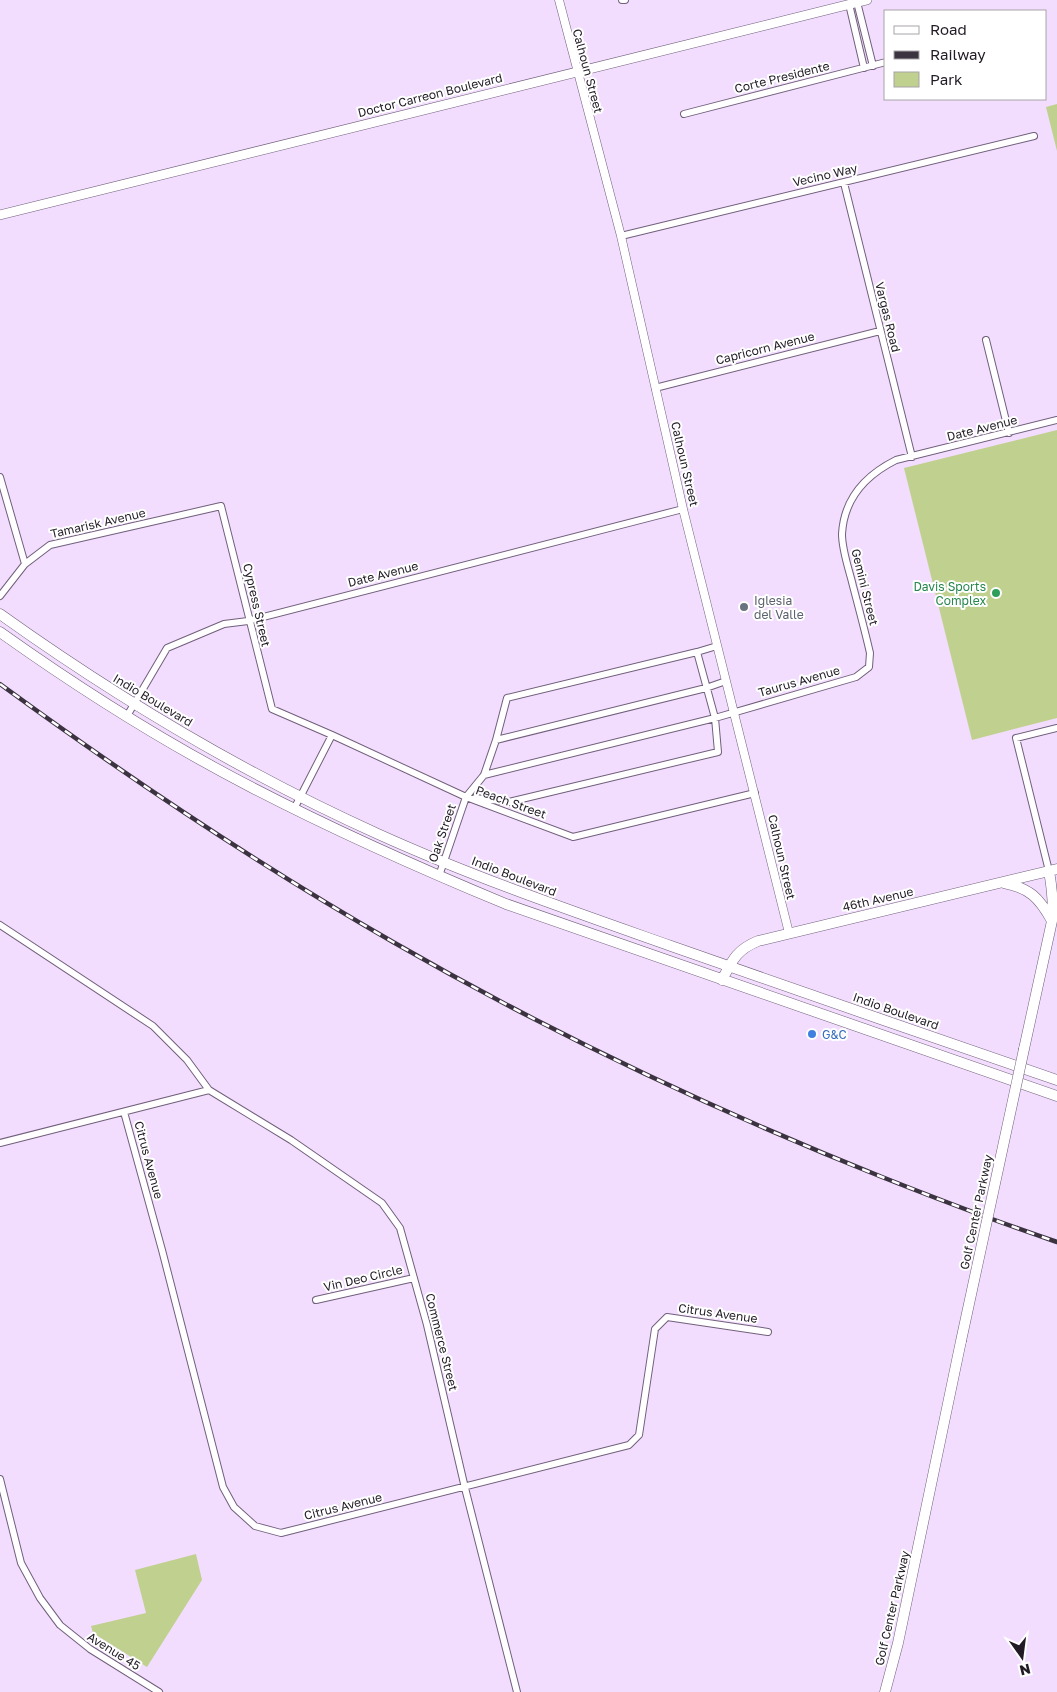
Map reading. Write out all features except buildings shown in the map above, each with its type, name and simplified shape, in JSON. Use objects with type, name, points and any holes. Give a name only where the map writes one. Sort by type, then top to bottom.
[{"type":"main road","name":"Doctor Carreon Boulevard","points":[[0,215],[867,0]]},
{"type":"main road","name":"Indio Boulevard","points":[[0,614],[97,681],[134,704],[300,796],[368,829],[517,891],[729,967],[1057,1080]]},
{"type":"main road","points":[[0,632],[77,685],[209,764],[294,809],[439,876],[506,904],[1057,1096]]},
{"type":"main road","name":"46th Avenue","points":[[722,980],[736,955],[747,946],[758,941],[1053,870]]},
{"type":"main road","name":"Golf Center Parkway","points":[[885,1692],[898,1644],[961,1341],[1052,921],[1053,870]]},
{"type":"main road","points":[[1000,883],[1021,887],[1032,894],[1052,921]]},
{"type":"street","name":"Calhoun Street","points":[[559,0],[621,236],[717,646],[789,933]]},
{"type":"street","points":[[849,3],[873,66]]},
{"type":"street","points":[[849,3],[864,68]]},
{"type":"street","name":"Corte Presidente","points":[[684,114],[884,63]]},
{"type":"street","name":"Vecino Way","points":[[621,236],[1034,136]]},
{"type":"street","name":"Vargas Road","points":[[844,182],[912,456]]},
{"type":"street","name":"Capricorn Avenue","points":[[656,388],[880,331]]},
{"type":"street","points":[[986,340],[1009,433]]},
{"type":"street","name":"Date Avenue","points":[[912,456],[1057,420]]},
{"type":"street","name":"Gemini Street","points":[[869,667],[870,654],[844,549],[842,534],[844,520],[850,501],[868,478],[880,468],[896,460],[912,456]]},
{"type":"street","points":[[0,477],[25,564]]},
{"type":"street","name":"Tamarisk Avenue","points":[[0,596],[25,564],[50,545],[221,506]]},
{"type":"street","name":"Cypress Street","points":[[221,506],[248,621],[272,710]]},
{"type":"street","name":"Date Avenue","points":[[127,716],[167,648],[224,624],[248,621],[684,509]]},
{"type":"street","points":[[466,797],[484,775],[508,698],[717,646]]},
{"type":"street","points":[[466,797],[510,802],[718,752],[715,718],[697,652]]},
{"type":"street","name":"Taurus Avenue","points":[[484,775],[715,718],[856,677],[869,667]]},
{"type":"street","points":[[496,740],[706,688],[726,681]]},
{"type":"street","name":"Peach Street","points":[[272,710],[332,735],[466,797],[573,837],[755,793]]},
{"type":"street","name":"Golf Center Parkway","points":[[1053,870],[1016,738],[1057,728]]},
{"type":"street","points":[[294,809],[332,735]]},
{"type":"street","name":"Oak Street","points":[[439,876],[466,797]]},
{"type":"street","points":[[0,925],[153,1026],[187,1060],[209,1090],[0,1143]]},
{"type":"street","name":"Commerce Street","points":[[209,1090],[291,1140],[382,1203],[400,1228],[517,1692]]},
{"type":"street","name":"Citrus Avenue","points":[[124,1112],[223,1487],[234,1507],[255,1526],[281,1533],[629,1445],[639,1435],[655,1329],[667,1317],[768,1332]]},
{"type":"street","name":"Vin Deo Circle","points":[[316,1300],[414,1278]]},
{"type":"street","name":"Avenue 45","points":[[0,1479],[21,1563],[40,1598],[60,1625],[90,1649],[159,1692]]},
{"type":"green space","points":[[1057,104],[1057,151],[1046,107]]},
{"type":"green space","name":"Davis Sports Complex","points":[[1057,430],[1057,718],[972,740],[904,468]]},
{"type":"green space","points":[[196,1554],[202,1580],[147,1667],[93,1633],[91,1626],[146,1613],[135,1570]]},
{"type":"railway","points":[[0,684],[95,752],[292,882],[393,942],[512,1007],[633,1068],[757,1125],[904,1186],[1057,1242]]},
{"type":"place","name":"Davis Sports Complex","points":[[996,593]]},
{"type":"place","name":"Iglesia del Valle","points":[[744,607]]},
{"type":"place","name":"G&C","points":[[812,1034]]}]
